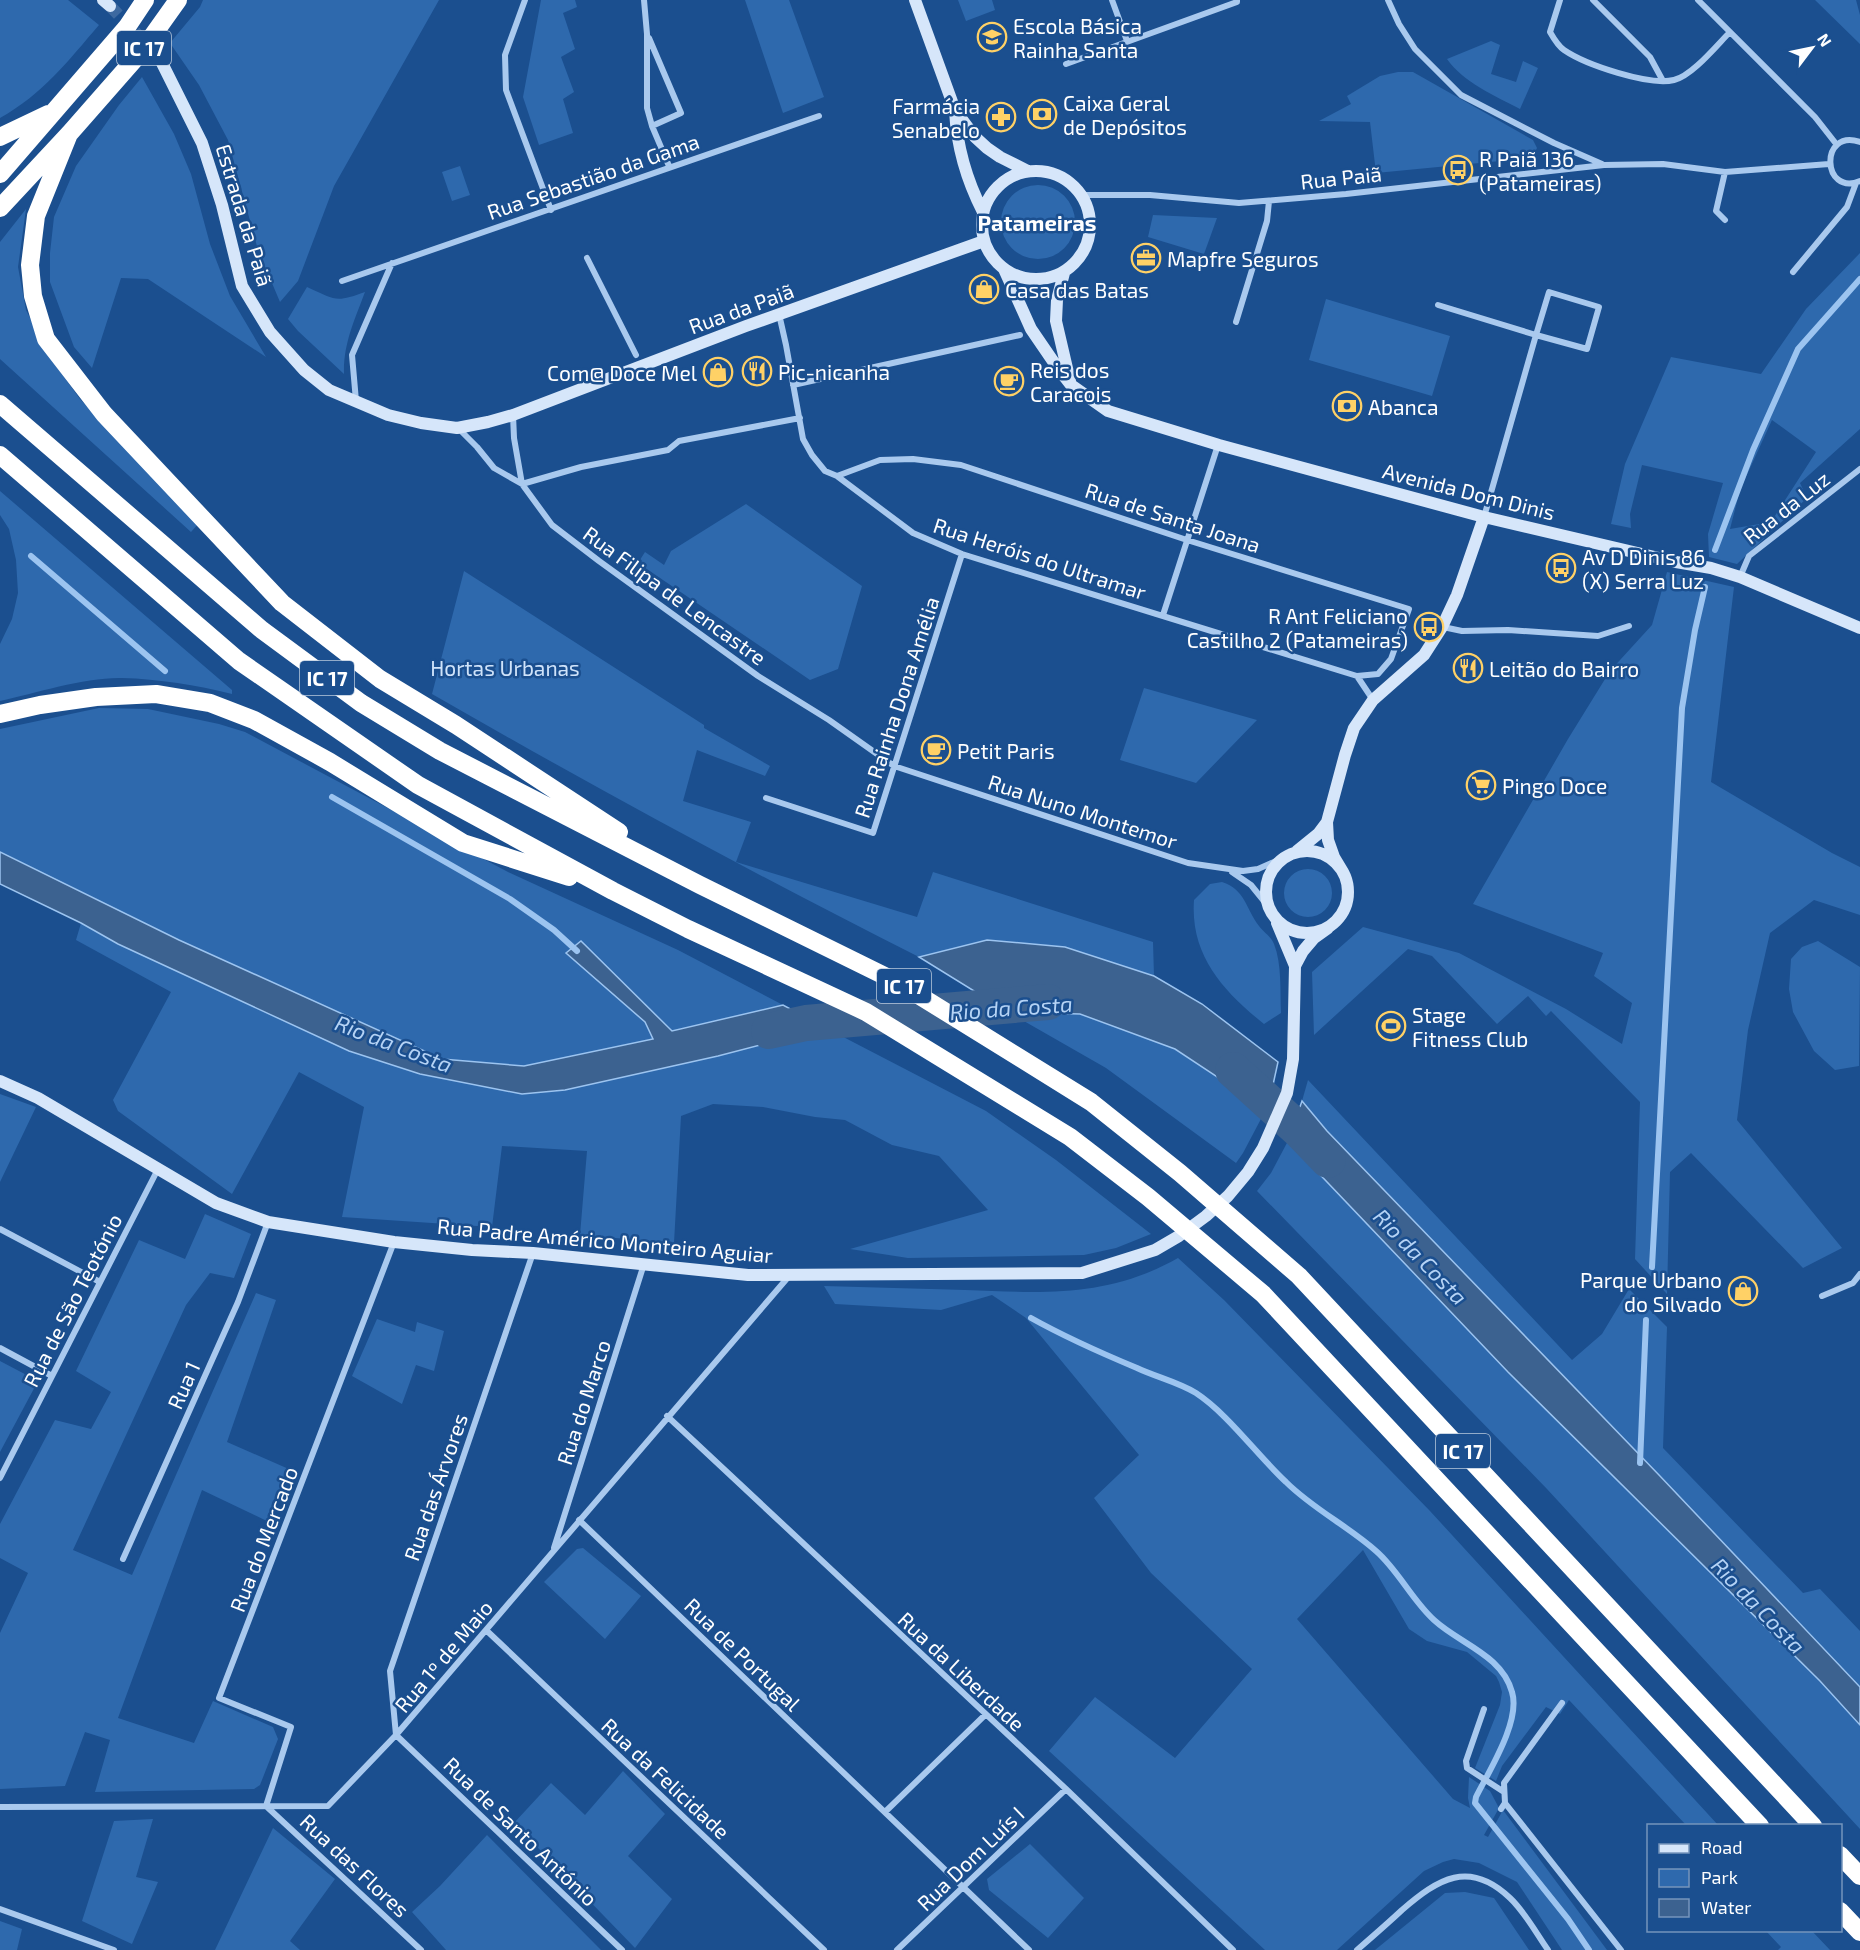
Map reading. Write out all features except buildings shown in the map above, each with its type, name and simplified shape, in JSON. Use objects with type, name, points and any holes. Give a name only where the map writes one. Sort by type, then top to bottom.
[{"type":"highway","name":"IC 17","points":[[55,111],[126,27],[145,0]]},
{"type":"highway","name":"IC 17","points":[[69,134],[141,52],[178,0]]},
{"type":"highway","points":[[0,137],[55,111]]},
{"type":"highway","points":[[0,174],[55,111]]},
{"type":"highway","points":[[0,208],[69,134]]},
{"type":"highway","points":[[69,134],[36,216],[30,265],[33,296],[46,339],[104,414],[282,603],[380,679],[456,725],[704,887]]},
{"type":"highway","name":"IC 17","points":[[0,404],[262,630],[361,703],[440,751],[704,887],[899,983],[1091,1101],[1180,1173],[1299,1276],[1811,1824]]},
{"type":"highway","name":"IC 17","points":[[0,455],[239,661],[418,785],[612,891],[866,1012],[1070,1137],[1148,1197],[1263,1294],[1758,1824]]},
{"type":"highway","points":[[0,714],[40,705],[96,697],[156,694],[210,703],[254,720],[330,762],[463,843],[612,891]]},
{"type":"highway","points":[[1842,1857],[1860,1876]]},
{"type":"highway","points":[[1842,1913],[1860,1932]]},
{"type":"street","points":[[525,0],[505,55],[506,90],[551,210]]},
{"type":"street","points":[[644,0],[647,34],[647,108],[669,166]]},
{"type":"street","points":[[915,0],[955,110],[962,163],[983,212]]},
{"type":"street","points":[[1112,0],[1127,41]]},
{"type":"street","points":[[1066,64],[1238,2],[1237,0]]},
{"type":"street","points":[[1388,0],[1399,24],[1415,49],[1461,95],[1554,143],[1604,165]]},
{"type":"street","points":[[1560,0],[1550,32],[1563,49],[1579,58],[1633,77],[1663,81],[1675,80],[1686,75],[1730,32]]},
{"type":"street","points":[[1593,0],[1650,57],[1663,81]]},
{"type":"street","points":[[1698,0],[1815,117],[1837,145]]},
{"type":"street","points":[[647,34],[681,113],[652,126]]},
{"type":"street","name":"Estrada da Paiã","points":[[159,57],[202,143],[222,205],[242,286],[270,332],[304,370],[329,390],[388,414],[421,423],[457,428],[513,415]]},
{"type":"street","points":[[955,110],[975,137],[987,148],[1028,171]]},
{"type":"street","name":"Rua Sebastião da Gama","points":[[342,281],[819,116]]},
{"type":"street","points":[[1793,272],[1847,207],[1858,182],[1842,182],[1831,171],[1829,164],[1831,154],[1837,145],[1850,140],[1860,142]]},
{"type":"street","name":"Rua Paiã","points":[[1081,195],[1150,195],[1239,203],[1604,165],[1663,164],[1725,172],[1829,164]]},
{"type":"street","points":[[1028,171],[1043,171],[1058,175],[1081,195],[1089,211],[1091,229],[1087,246],[1077,262],[1064,273],[1049,279],[1033,280],[1017,277],[996,262],[984,241],[981,223],[989,197],[999,185],[1012,176],[1028,171]]},
{"type":"street","points":[[1725,172],[1716,210],[1725,220]]},
{"type":"street","points":[[1236,322],[1267,221],[1269,201]]},
{"type":"street","name":"Rua da Paiã","points":[[513,415],[779,314],[984,241]]},
{"type":"street","points":[[587,258],[636,355]]},
{"type":"street","points":[[356,401],[352,355],[392,263]]},
{"type":"street","name":"Avenida Dom Dinis","points":[[1004,269],[1031,329],[1071,385],[1108,411],[1219,445],[1484,517],[1676,562],[1711,568],[1740,577],[1860,628]]},
{"type":"street","points":[[1064,273],[1056,321],[1071,385]]},
{"type":"street","points":[[1294,969],[1303,951],[1314,938],[1343,913],[1347,903],[1347,882],[1331,849],[1327,822],[1354,728],[1373,700],[1424,655],[1442,627],[1457,595],[1484,517],[1536,335],[1549,292],[1599,307],[1587,349],[1536,335],[1438,305]]},
{"type":"street","name":"Rua Heróis do Ultramar","points":[[779,314],[803,439],[812,456],[825,471],[837,476],[913,533],[962,554],[1357,676]]},
{"type":"street","points":[[793,385],[1020,334]]},
{"type":"street","points":[[513,415],[514,438],[522,484],[581,467],[668,450],[678,441],[800,418]]},
{"type":"street","name":"Rua Filipa de Lencastre","points":[[457,428],[494,468],[522,484],[552,525],[759,676],[829,720],[894,766]]},
{"type":"street","points":[[1163,615],[1219,445]]},
{"type":"street","name":"Rua de Santa Joana","points":[[837,476],[880,460],[913,459],[961,465],[1187,540],[1409,609],[1391,659],[1378,674],[1357,676]]},
{"type":"street","name":"Rua da Luz","points":[[1740,577],[1749,556],[1860,469]]},
{"type":"street","name":"Rua Rainha Dona Amélia","points":[[766,798],[873,833],[962,554]]},
{"type":"street","points":[[1442,627],[1462,631],[1508,630],[1598,636],[1629,626]]},
{"type":"street","points":[[1357,676],[1373,700]]},
{"type":"street","name":"Rua Nuno Montemor","points":[[894,766],[1188,862],[1243,871],[1258,869],[1290,855]]},
{"type":"street","points":[[1327,822],[1312,839],[1270,873],[1266,884],[1271,911],[1280,923],[1299,933],[1319,932],[1328,928]]},
{"type":"street","points":[[1290,855],[1306,850],[1317,852],[1328,856],[1343,872]]},
{"type":"street","name":"Rua Nuno Montemor","points":[[1228,870],[1251,885],[1271,911]]},
{"type":"street","name":"Rua Padre Américo Monteiro Aguiar","points":[[0,1081],[38,1098],[216,1203],[268,1222],[394,1242],[645,1263],[748,1275],[1088,1272],[1155,1250],[1179,1236],[1228,1196],[1248,1172],[1263,1148],[1287,1093],[1293,1059],[1294,969],[1271,911]]},
{"type":"street","name":"Rua de São Teotónio","points":[[1,1475],[158,1169]]},
{"type":"street","name":"Rua 1","points":[[123,1559],[238,1302],[268,1222]]},
{"type":"street","points":[[0,1229],[100,1282]]},
{"type":"street","name":"Rua do Mercado","points":[[266,1806],[291,1727],[219,1698],[394,1242]]},
{"type":"street","name":"Rua das Árvores","points":[[396,1735],[390,1671],[533,1253]]},
{"type":"street","name":"Rua do Marco","points":[[553,1551],[645,1263]]},
{"type":"street","name":"Rua 1º de Maio","points":[[0,1808],[328,1806],[396,1735],[791,1274]]},
{"type":"street","points":[[1822,1296],[1853,1283],[1860,1274]]},
{"type":"street","points":[[0,1348],[52,1376]]},
{"type":"street","name":"Rua da Liberdade","points":[[667,1416],[1066,1789],[1233,1950]]},
{"type":"street","name":"Rua de Portugal","points":[[579,1520],[1029,1950]]},
{"type":"street","name":"Rua da Felicidade","points":[[486,1630],[824,1950]]},
{"type":"street","points":[[1562,1703],[1504,1783],[1503,1806],[1621,1950]]},
{"type":"street","points":[[1484,1709],[1466,1761],[1467,1768],[1504,1792]]},
{"type":"street","points":[[885,1812],[985,1715]]},
{"type":"street","name":"Rua de Santo António","points":[[396,1735],[622,1950]]},
{"type":"street","name":"Rua Dom Luís I","points":[[897,1950],[1066,1789]]},
{"type":"street","name":"Rua das Flores","points":[[266,1806],[421,1950]]},
{"type":"street","points":[[1357,1950],[1422,1893],[1450,1878],[1462,1876],[1482,1879],[1512,1899],[1548,1950]]},
{"type":"street","points":[[0,1909],[114,1950]]},
{"type":"green space","points":[[0,0],[68,0],[99,25],[42,88],[0,118]]},
{"type":"green space","points":[[203,0],[439,0],[334,186],[298,281],[280,302],[258,250],[228,140],[199,85],[170,43],[200,7]]},
{"type":"green space","points":[[541,0],[575,0],[577,7],[563,13],[575,49],[561,57],[574,92],[563,99],[573,133],[539,145],[523,97]]},
{"type":"green space","points":[[745,0],[789,0],[824,97],[783,113]]},
{"type":"green space","points":[[958,0],[992,0],[995,10],[966,21]]},
{"type":"green space","points":[[1815,0],[1856,0],[1860,15],[1860,44]]},
{"type":"green space","points":[[1491,41],[1500,45],[1491,74],[1516,82],[1523,61],[1538,68],[1520,109],[1471,82],[1447,59]]},
{"type":"green space","points":[[1398,72],[1413,72],[1533,140],[1537,148],[1532,158],[1376,173],[1370,122],[1319,121],[1351,104],[1347,96],[1380,76]]},
{"type":"green space","points":[[142,77],[174,134],[191,174],[210,244],[230,296],[266,357],[148,279],[121,278],[92,368],[74,347],[50,282],[54,217],[76,166]]},
{"type":"green space","points":[[460,166],[470,195],[452,201],[442,172]]},
{"type":"green space","points":[[1038,185],[1052,188],[1064,196],[1072,208],[1075,222],[1072,236],[1064,248],[1052,256],[1038,259],[1024,256],[1012,248],[1004,236],[1001,222],[1004,208],[1012,196],[1024,188]]},
{"type":"green space","points":[[26,209],[18,267],[26,310],[51,359],[80,399],[199,523],[191,532],[0,359],[0,242]]},
{"type":"green space","points":[[1153,215],[1217,218],[1204,254],[1148,237]]},
{"type":"green space","points":[[1860,253],[1860,429],[1800,483],[1807,498],[1737,564],[1709,557],[1708,534],[1723,483],[1642,465],[1630,514],[1631,528],[1611,524],[1625,464],[1671,357],[1761,374],[1806,309]],"holes":[[[1772,420],[1816,452],[1771,522],[1730,529],[1740,490]]]},
{"type":"green space","points":[[307,287],[336,299],[365,292],[345,352],[344,374],[288,319]]},
{"type":"green space","points":[[1326,299],[1450,336],[1432,396],[1309,360]]},
{"type":"green space","points":[[0,491],[232,690],[232,694],[164,681],[108,678],[0,701],[0,644],[12,619],[18,593],[16,560],[9,529],[0,515]]},
{"type":"green space","points":[[746,504],[862,586],[838,669],[810,680],[638,563],[645,552],[664,565],[671,551]]},
{"type":"green space","name":"Hortas Urbanas","points":[[464,571],[704,725],[704,728],[770,766],[765,776],[697,750],[683,801],[751,822],[736,862],[917,917],[933,872],[1153,942],[1154,976],[1065,947],[987,940],[919,957],[796,894],[674,829],[432,694]]},
{"type":"green space","points":[[1667,572],[1734,587],[1711,782],[1860,867],[1860,915],[1814,900],[1770,933],[1748,1030],[1737,1120],[1842,1248],[1803,1268],[1691,1153],[1670,1172],[1667,1294],[1635,1259],[1640,1102],[1551,1011],[1546,1016],[1528,996],[1497,1024],[1432,956],[1408,949],[1314,1035],[1312,972],[1363,927],[1459,953],[1566,1009],[1622,1044],[1632,1003],[1594,976],[1603,953],[1473,904],[1610,671],[1652,625]]},
{"type":"green space","points":[[1144,688],[1257,720],[1196,783],[1120,760]]},
{"type":"green space","points":[[99,708],[148,709],[245,732],[508,872],[678,950],[783,1005],[672,1031],[581,941],[566,953],[645,1022],[653,1039],[524,1066],[442,1059],[421,1073],[718,1056],[826,1028],[986,1111],[1056,1160],[1151,1234],[1116,1248],[1084,1255],[908,1258],[850,1249],[988,1210],[939,1156],[892,1145],[845,1120],[763,1107],[713,1104],[681,1116],[674,1243],[580,1235],[587,1151],[502,1146],[492,1227],[342,1217],[364,1107],[299,1072],[232,1194],[118,1111],[113,1100],[171,992],[76,940],[81,923],[118,944],[359,1022],[179,940],[0,852],[0,729]]},
{"type":"green space","points":[[1303,869],[1313,869],[1325,876],[1332,888],[1332,898],[1325,910],[1313,917],[1303,917],[1288,906],[1284,898],[1284,888],[1295,873]]},
{"type":"green space","points":[[1222,882],[1236,889],[1259,926],[1273,941],[1277,952],[1281,1013],[1264,1024],[1223,985],[1212,970],[1197,938],[1194,900],[1210,884]]},
{"type":"green space","points":[[1818,941],[1860,967],[1859,1066],[1835,1070],[1814,1051],[1793,1012],[1789,989],[1791,959],[1802,947]]},
{"type":"green space","points":[[1008,1012],[1080,1014],[1175,1049],[1216,1076],[1262,1117],[1236,1163],[1106,1068]]},
{"type":"green space","points":[[1308,1080],[1572,1360],[1602,1334],[1629,1289],[1667,1327],[1663,1448],[1803,1593],[1820,1589],[1860,1631],[1860,1687],[1327,1131],[1302,1101]]},
{"type":"green space","points":[[0,1094],[36,1107],[0,1182]]},
{"type":"green space","points":[[1288,1141],[1508,1372],[1820,1681],[1860,1725],[1860,1829],[1547,1489],[1257,1191],[1271,1173]]},
{"type":"green space","points":[[205,1214],[251,1234],[234,1278],[210,1273],[186,1305],[73,1550],[132,1575],[256,1293],[276,1300],[227,1442],[291,1470],[271,1523],[202,1490],[118,1718],[194,1743],[213,1701],[273,1727],[278,1739],[260,1785],[254,1789],[95,1792],[110,1740],[85,1732],[65,1786],[0,1789],[0,1633],[28,1573],[0,1558],[0,1524],[55,1420],[91,1429],[111,1392],[76,1371],[139,1240],[185,1259]]},
{"type":"green space","points":[[1178,1258],[1224,1300],[1430,1511],[1717,1824],[1685,1824],[1569,1700],[1560,1714],[1546,1707],[1502,1766],[1496,1781],[1475,1768],[1500,1705],[1502,1692],[1496,1676],[1467,1652],[1427,1641],[1409,1629],[1363,1550],[1297,1619],[1453,1799],[1470,1808],[1469,1777],[1490,1791],[1499,1808],[1484,1835],[1488,1837],[1503,1810],[1607,1950],[1562,1950],[1517,1882],[1479,1863],[1454,1859],[1424,1871],[1337,1950],[1265,1950],[1049,1751],[1095,1697],[1175,1758],[1252,1669],[1151,1573],[1094,1498],[1139,1455],[1026,1318],[992,1295],[941,1310],[835,1304],[824,1286],[1048,1292],[1100,1286],[1152,1271]]},
{"type":"green space","points":[[377,1319],[415,1332],[417,1322],[444,1331],[434,1371],[416,1365],[402,1404],[352,1376]]},
{"type":"green space","points":[[0,1361],[38,1381],[0,1452]]},
{"type":"green space","points":[[583,1548],[641,1596],[605,1639],[544,1582],[577,1549]]},
{"type":"green space","points":[[623,1771],[665,1814],[628,1856],[672,1899],[635,1948],[514,1823],[551,1783],[585,1815]]},
{"type":"green space","points":[[153,1819],[136,1877],[158,1882],[132,1944],[82,1921],[114,1821]]},
{"type":"green space","points":[[273,1828],[335,1879],[290,1941],[300,1950],[215,1950]]},
{"type":"green space","points":[[487,1835],[601,1950],[446,1950],[412,1912],[440,1886]]},
{"type":"green space","points":[[1030,1844],[1084,1898],[1048,1938],[989,1890],[987,1879]]},
{"type":"green space","points":[[1465,1892],[1494,1898],[1529,1950],[1375,1950],[1445,1893]]},
{"type":"green space","points":[[0,1921],[22,1929],[17,1950],[0,1950]]},
{"type":"green space","points":[[1767,1932],[1813,1932],[1830,1950],[1778,1950],[1781,1947]]},
{"type":"water","points":[[0,852],[179,940],[442,1059],[524,1066],[653,1039],[645,1022],[566,953],[581,941],[672,1031],[783,1005],[826,1028],[718,1056],[565,1090],[522,1094],[420,1074],[349,1051],[118,944],[81,923],[0,884]]},
{"type":"water","points":[[987,940],[1065,947],[1154,976],[1202,1004],[1278,1062],[1271,1094],[1262,1117],[1216,1076],[1175,1049],[1080,1014],[1008,1012],[919,957]]},
{"type":"water","points":[[1302,1101],[1327,1131],[1860,1687],[1860,1725],[1820,1681],[1508,1372],[1288,1141]]},
{"type":"waterway","points":[[1715,550],[1753,450],[1798,349],[1860,279]]},
{"type":"waterway","points":[[31,556],[165,671]]},
{"type":"waterway","points":[[1652,1267],[1682,708],[1705,587]]},
{"type":"waterway","points":[[332,797],[510,899],[554,930],[577,951]]},
{"type":"waterway","name":"Rio da Costa","points":[[769,1031],[806,1023],[1048,1002]]},
{"type":"waterway","name":"Rio da Costa","points":[[1233,1070],[1328,1160]]},
{"type":"waterway","points":[[1031,1318],[1097,1351],[1196,1393],[1231,1423],[1296,1492],[1365,1542],[1384,1559],[1434,1620],[1490,1659],[1499,1669],[1507,1679],[1512,1692],[1514,1704],[1512,1717],[1502,1746],[1475,1803],[1568,1919],[1589,1950]]},
{"type":"waterway","points":[[1640,1463],[1646,1320]]},
{"type":"tunnel","points":[[110,6],[159,57]]},
{"type":"place","name":"Escola Básica Rainha Santa","points":[[992,37]]},
{"type":"place","name":"Caixa Geral de Depósitos","points":[[1042,114]]},
{"type":"place","name":"Farmácia Senabelo","points":[[1001,117]]},
{"type":"place","name":"R Paiã 136 (Patameiras)","points":[[1458,170]]},
{"type":"place","name":"Mapfre Seguros","points":[[1146,258]]},
{"type":"place","name":"Casa das Batas","points":[[984,289]]},
{"type":"place","name":"Pic-nicanha","points":[[757,371]]},
{"type":"place","name":"Com@ Doce Mel","points":[[718,372]]},
{"type":"place","name":"Reis dos Caracois","points":[[1009,381]]},
{"type":"place","name":"Abanca","points":[[1347,406]]},
{"type":"place","name":"Av D Dinis 86 (X) Serra Luz","points":[[1561,568]]},
{"type":"place","name":"R Ant Feliciano Castilho 2 (Patameiras)","points":[[1429,627]]},
{"type":"place","name":"Leitão do Bairro","points":[[1468,668]]},
{"type":"place","name":"Petit Paris","points":[[936,750]]},
{"type":"place","name":"Pingo Doce","points":[[1481,785]]},
{"type":"place","name":"Stage Fitness Club","points":[[1391,1026]]},
{"type":"place","name":"Parque Urbano do Silvado","points":[[1743,1291]]},
{"type":"district","name":"Patameiras","points":[[1037,222]]}]
